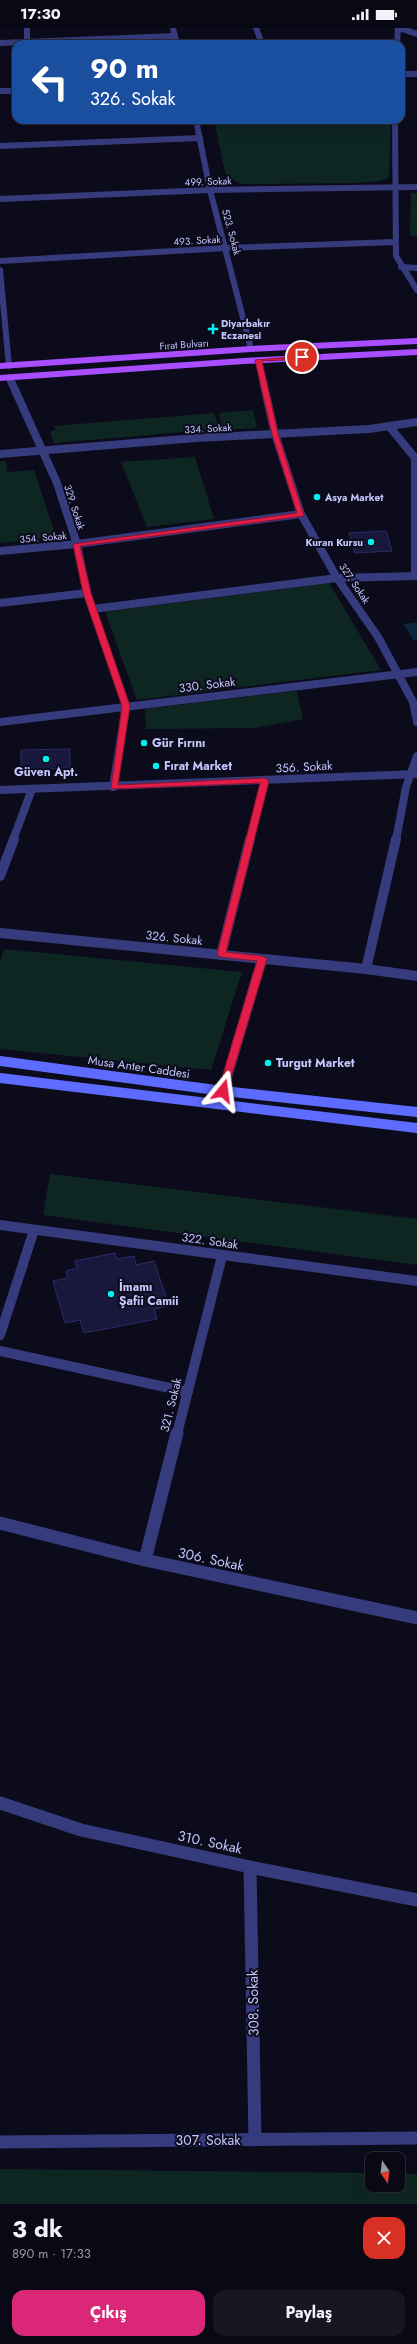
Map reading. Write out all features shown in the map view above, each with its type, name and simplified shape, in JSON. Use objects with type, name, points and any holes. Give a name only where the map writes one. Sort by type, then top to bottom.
[{"type":"main road","name":"Fırat Bulvarı","points":[[0,366],[250,349],[417,341]]},
{"type":"main road","points":[[408,342],[417,344]]},
{"type":"main road","name":"Fırat Bulvarı","points":[[0,378],[258,360],[417,351]]},
{"type":"main road","name":"Musa Anter Caddesi","points":[[0,1061],[223,1091],[417,1112]]},
{"type":"main road","points":[[0,1078],[417,1128]]},
{"type":"street","points":[[27,28],[27,40]]},
{"type":"street","points":[[173,28],[176,40]]},
{"type":"street","points":[[256,28],[260,40]]},
{"type":"street","points":[[398,40],[399,28],[417,34]]},
{"type":"street","points":[[76,40],[175,36]]},
{"type":"street","points":[[0,43],[12,43]]},
{"type":"street","points":[[405,74],[417,74]]},
{"type":"street","points":[[0,91],[12,91]]},
{"type":"street","name":"523. Sokak","points":[[197,124],[210,190],[226,248],[250,349]]},
{"type":"street","points":[[395,124],[394,186],[396,256],[401,267],[417,290]]},
{"type":"street","points":[[0,146],[200,138]]},
{"type":"street","name":"499. Sokak","points":[[0,199],[210,190],[417,186]]},
{"type":"street","name":"493. Sokak","points":[[0,261],[226,248],[395,242]]},
{"type":"street","points":[[401,267],[417,268]]},
{"type":"street","points":[[0,270],[9,366]]},
{"type":"street","name":"327. Sokak","points":[[258,360],[275,434],[301,514],[337,578],[378,637],[397,675],[413,702],[417,722]]},
{"type":"street","name":"329. Sokak","points":[[9,377],[57,483],[76,544],[87,593],[126,706],[113,787]]},
{"type":"street","name":"334. Sokak","points":[[0,454],[42,449],[389,426],[417,422]]},
{"type":"street","points":[[93,609],[337,578],[416,576],[415,458],[389,426]]},
{"type":"street","name":"354. Sokak","points":[[0,551],[76,544],[301,514]]},
{"type":"street","points":[[0,603],[87,593]]},
{"type":"street","name":"330. Sokak","points":[[0,722],[417,672]]},
{"type":"street","points":[[366,969],[386,893],[405,799],[417,756]]},
{"type":"street","name":"356. Sokak","points":[[0,790],[113,787],[412,774]]},
{"type":"street","points":[[221,955],[265,781]]},
{"type":"street","points":[[0,876],[32,789]]},
{"type":"street","name":"326. Sokak","points":[[0,932],[366,969],[417,976]]},
{"type":"street","points":[[223,1091],[262,959]]},
{"type":"street","name":"322. Sokak","points":[[0,1225],[417,1281]]},
{"type":"street","points":[[0,1335],[34,1230]]},
{"type":"street","name":"321. Sokak","points":[[145,1560],[222,1256]]},
{"type":"street","points":[[0,1351],[188,1392]]},
{"type":"street","name":"306. Sokak","points":[[0,1523],[145,1560],[417,1618]]},
{"type":"street","name":"310. Sokak","points":[[0,1803],[81,1830],[250,1867],[417,1900]]},
{"type":"street","name":"308. Sokak","points":[[250,1867],[255,2140]]},
{"type":"street","name":"307. Sokak","points":[[0,2142],[417,2138]]},
{"type":"green space","points":[[215,124],[391,124],[389,178],[380,181],[359,183],[241,184],[226,177]]},
{"type":"green space","points":[[411,193],[417,193],[417,236],[410,236]]},
{"type":"green space","points":[[253,410],[257,428],[223,430],[219,413]]},
{"type":"green space","points":[[214,413],[219,429],[54,443],[50,431],[56,430],[54,426]]},
{"type":"green space","points":[[195,457],[214,519],[147,527],[121,462]]},
{"type":"green space","points":[[0,461],[6,461],[7,472],[34,470],[56,537],[0,543]]},
{"type":"green space","points":[[329,583],[381,670],[137,700],[105,612]]},
{"type":"green space","points":[[297,691],[303,719],[254,728],[146,729],[145,709]]},
{"type":"green space","points":[[4,949],[242,972],[211,1070],[0,1049],[0,961]]},
{"type":"green space","points":[[50,1174],[417,1219],[417,1265],[43,1215]]},
{"type":"green space","points":[[0,2169],[365,2173],[365,2192],[405,2192],[405,2173],[417,2174],[417,2204],[0,2204]]},
{"type":"water","points":[[417,622],[417,640],[414,641],[404,624]]},
{"type":"building","name":"Kuran Kursu","points":[[386,531],[392,551],[355,553],[349,533]]},
{"type":"building","name":"Güven Apt.","points":[[70,749],[70,768],[21,770],[21,750]]},
{"type":"building","name":"İmamı Şafii Camii","points":[[115,1253],[117,1259],[134,1256],[136,1265],[154,1261],[169,1306],[154,1309],[157,1319],[84,1333],[80,1320],[65,1323],[53,1281],[68,1278],[66,1271],[77,1268],[75,1261]]},
{"type":"place","name":"Diyarbakır Eczanesi","points":[[213,329]]},
{"type":"place","name":"Asya Market","points":[[317,497]]},
{"type":"place","name":"Kuran Kursu","points":[[371,542]]},
{"type":"place","name":"Gür Fırını","points":[[144,743]]},
{"type":"place","name":"Güven Apt.","points":[[46,759]]},
{"type":"place","name":"Fırat Market","points":[[156,766]]},
{"type":"place","name":"Turgut Market","points":[[268,1063]]},
{"type":"place","name":"İmamı Şafii Camii","points":[[111,1294]]},
{"type":"route","points":[[223,1091],[262,959],[221,955],[265,781],[113,787],[126,706],[87,593],[76,544],[301,514],[275,434],[258,360],[302,357]]}]
